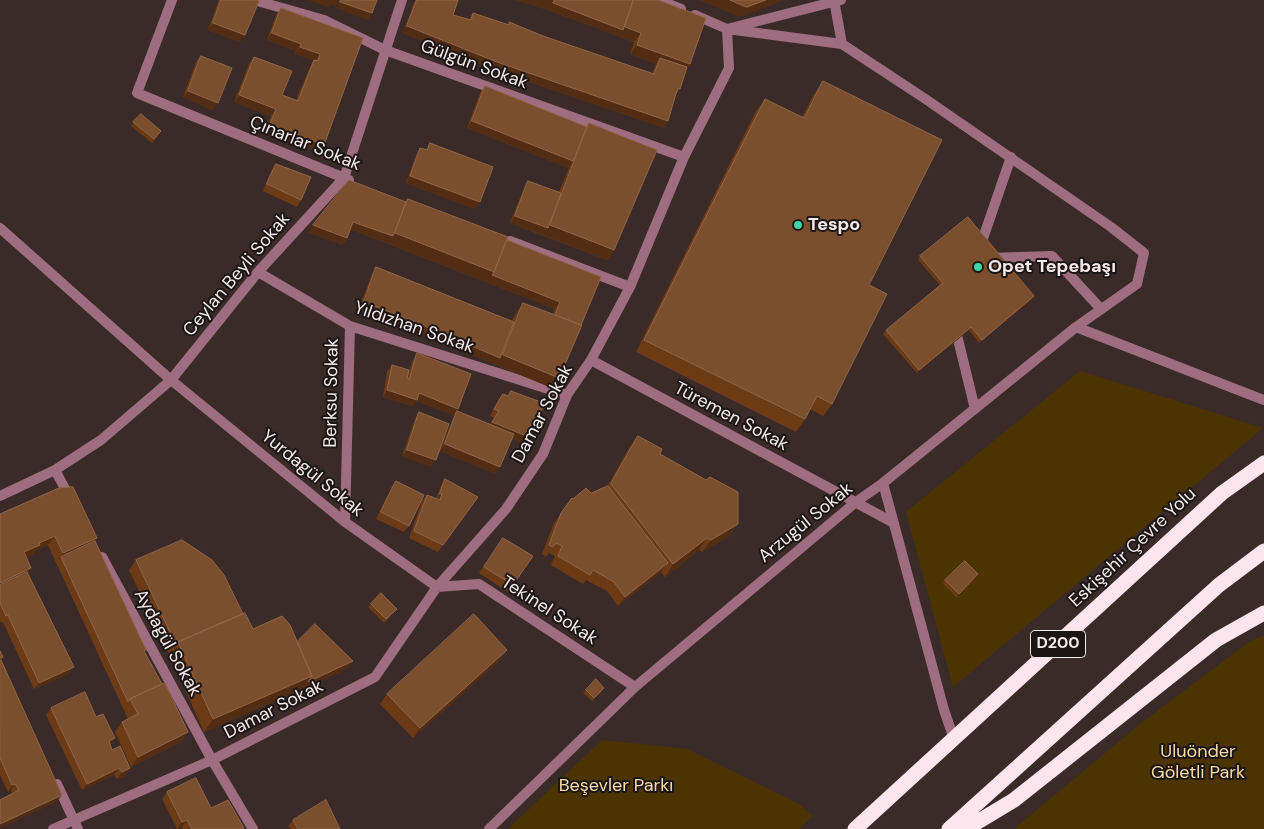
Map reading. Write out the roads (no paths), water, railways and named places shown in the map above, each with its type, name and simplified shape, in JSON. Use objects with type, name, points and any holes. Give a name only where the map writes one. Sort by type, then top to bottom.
[{"type":"highway","name":"Eskişehir Çevre Yolu","points":[[855,829],[1222,493],[1264,463]]},
{"type":"highway","points":[[949,829],[1212,591],[1264,551]]},
{"type":"highway","points":[[966,829],[1014,800],[1216,640],[1264,613]]},
{"type":"street","name":"Çınarlar Sokak","points":[[172,0],[137,93],[362,185]]},
{"type":"street","name":"Gülgün Sokak","points":[[254,0],[324,20],[385,50],[684,157]]},
{"type":"street","name":"Ceylan Beyli Sokak","points":[[0,496],[55,470],[101,440],[171,380],[258,272],[344,178],[402,0]]},
{"type":"street","points":[[659,0],[727,29],[842,44],[1011,158],[976,258],[1052,256],[1101,309]]},
{"type":"street","points":[[727,29],[837,1],[842,44]]},
{"type":"street","name":"Damar Sokak","points":[[53,829],[76,824],[212,760],[375,677],[437,587],[506,509],[543,454],[567,395],[591,360],[630,287],[684,157],[729,68],[727,29]]},
{"type":"street","name":"Arzugül Sokak","points":[[489,829],[635,687],[856,502],[883,483],[1076,327],[1137,284],[1144,253],[1111,227],[1011,158]]},
{"type":"street","name":"Yurdagül Sokak","points":[[0,228],[171,380],[345,522],[437,587]]},
{"type":"street","points":[[501,238],[630,287]]},
{"type":"street","name":"Yıldızhan Sokak","points":[[258,272],[350,326],[567,395]]},
{"type":"street","points":[[957,314],[954,323],[975,409]]},
{"type":"street","name":"Berksu Sokak","points":[[345,522],[350,326]]},
{"type":"street","points":[[1076,327],[1264,400]]},
{"type":"street","name":"Türemen Sokak","points":[[591,360],[894,523]]},
{"type":"street","points":[[55,470],[74,506]]},
{"type":"street","points":[[883,483],[944,710],[954,739]]},
{"type":"street","name":"Aydagül Sokak","points":[[98,550],[212,760],[253,829]]},
{"type":"street","name":"Tekinel Sokak","points":[[437,587],[479,584],[635,687]]},
{"type":"street","points":[[53,776],[76,824]]},
{"type":"place","name":"Tespo","points":[[798,225]]},
{"type":"place","name":"Opet Tepebaşı","points":[[978,267]]},
{"type":"park label","name":"Uluönder Göletli Park","points":[[1198,762]]},
{"type":"park label","name":"Beşevler Parkı","points":[[616,786]]}]
